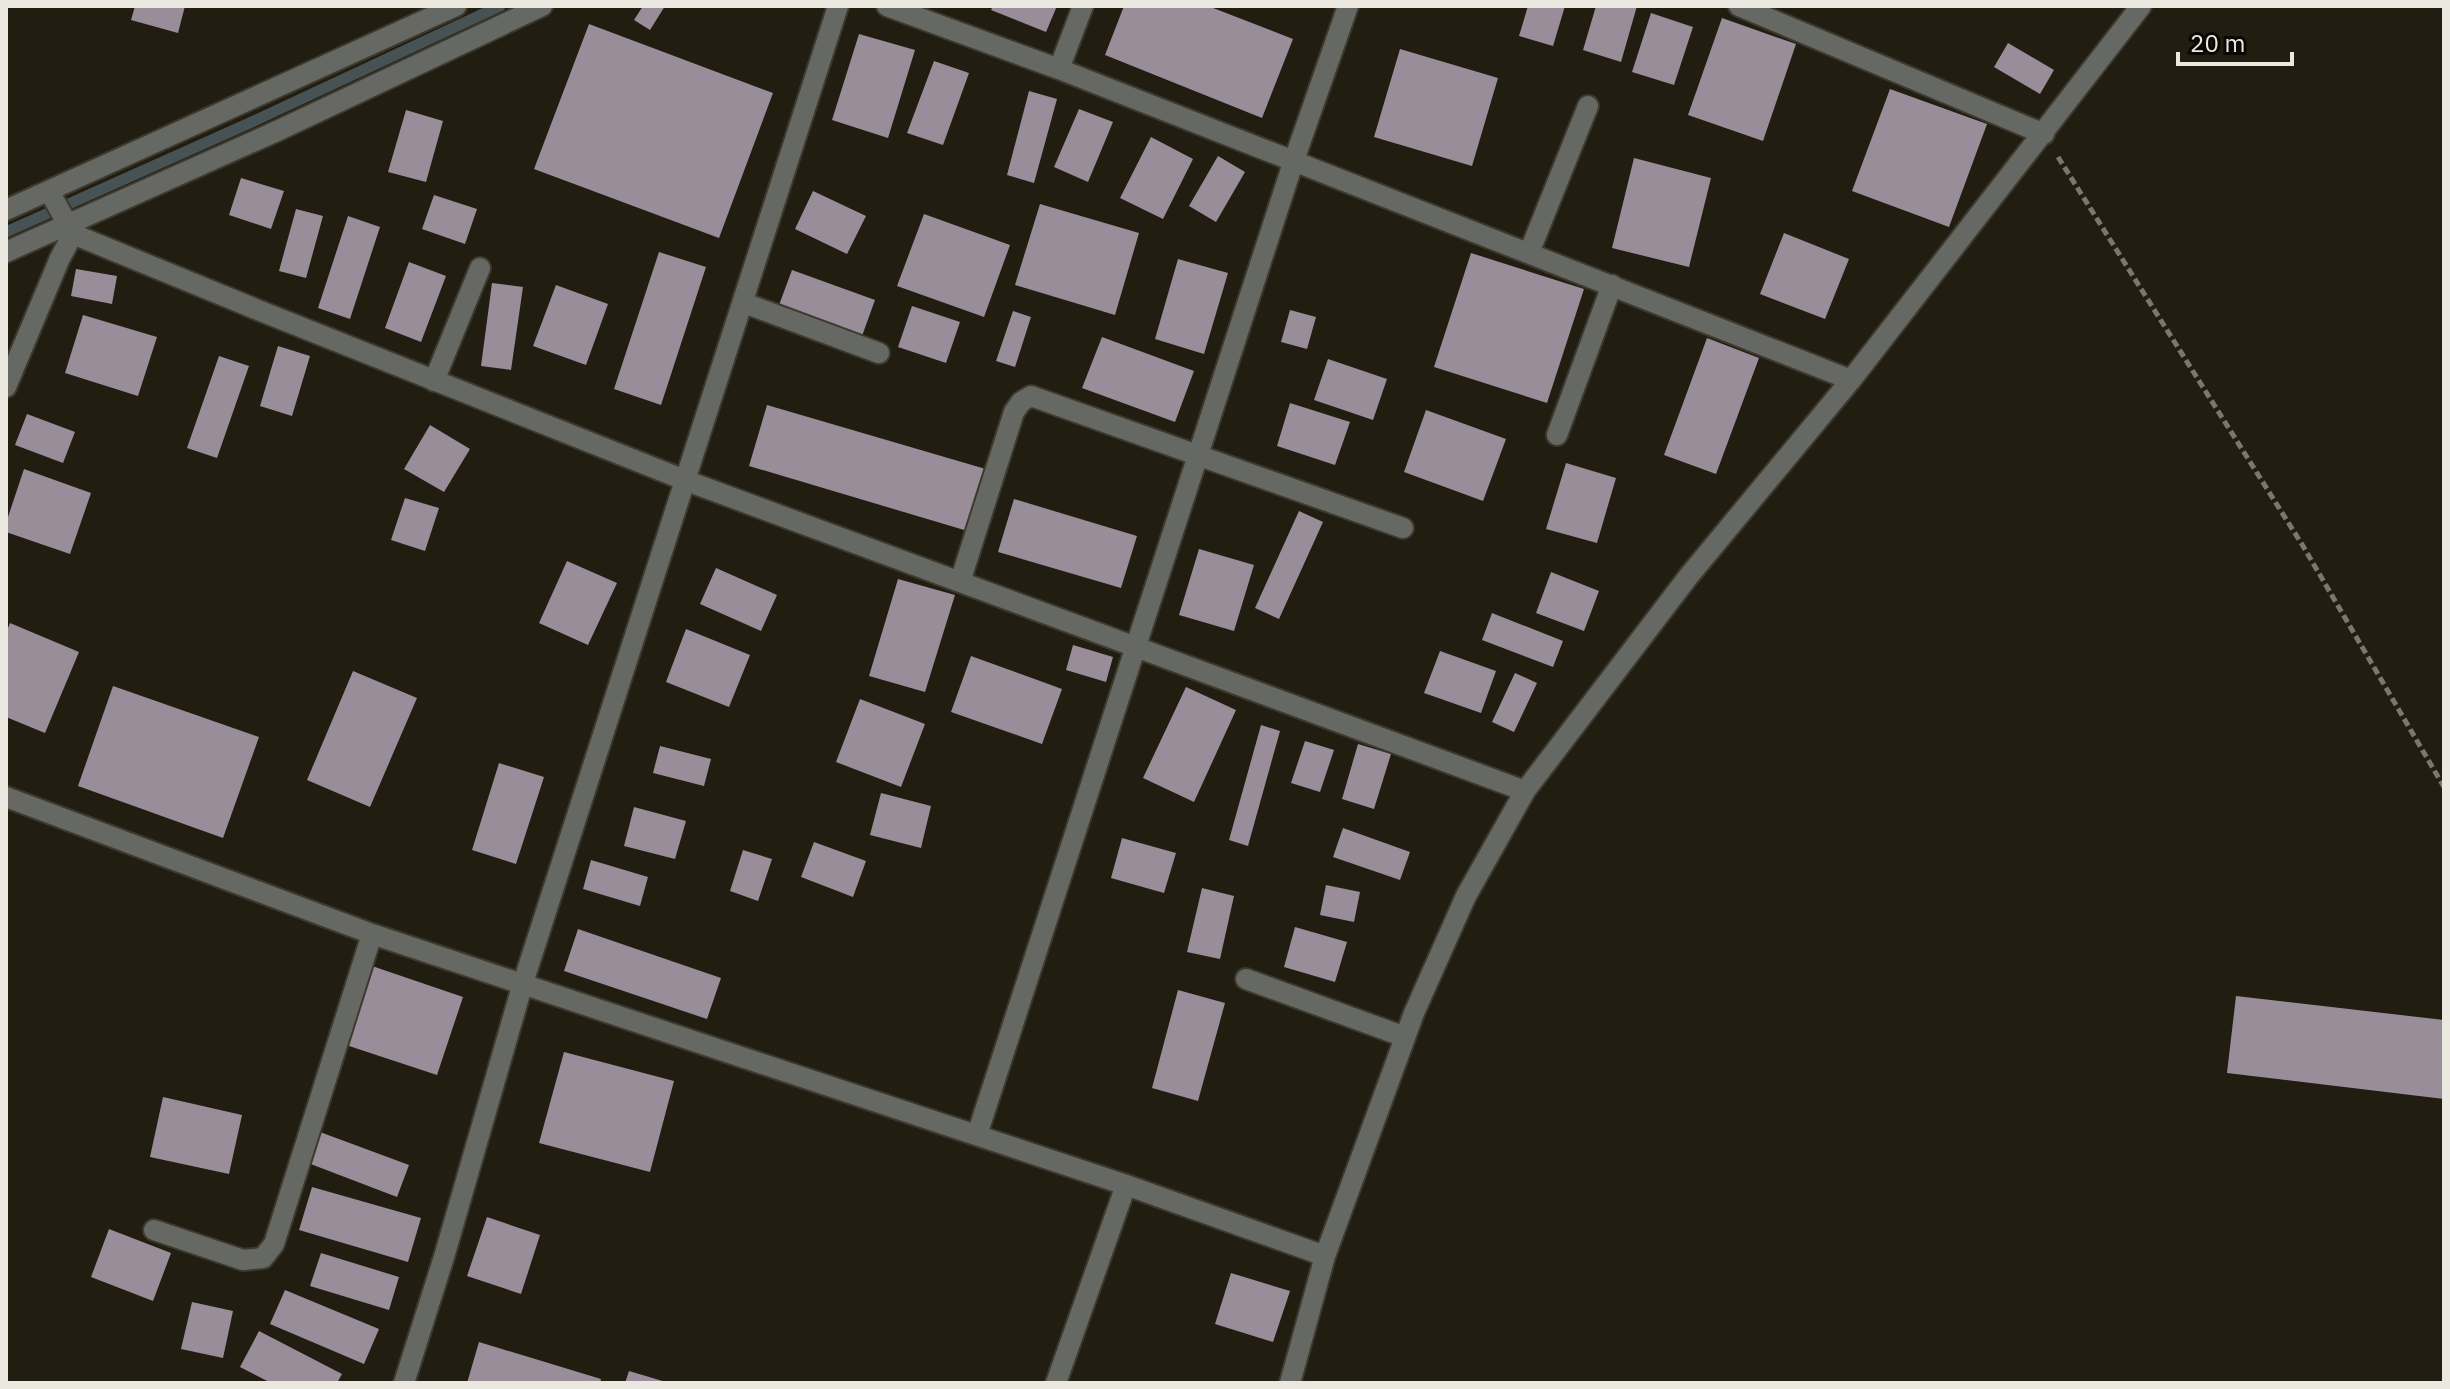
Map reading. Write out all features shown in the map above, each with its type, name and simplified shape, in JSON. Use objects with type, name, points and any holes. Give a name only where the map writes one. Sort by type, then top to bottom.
[{"type":"street","points":[[6,252],[61,213],[456,6]]},
{"type":"street","points":[[61,213],[277,131],[542,6]]},
{"type":"street","points":[[404,1383],[461,1200],[523,983],[838,6]]},
{"type":"street","points":[[887,6],[1059,69],[1851,380]]},
{"type":"street","points":[[1059,69],[1083,6]]},
{"type":"street","points":[[977,1135],[1293,163],[1348,6]]},
{"type":"street","points":[[1739,6],[2044,134]]},
{"type":"street","points":[[1290,1383],[1325,1256],[1405,1037],[1466,896],[1525,791],[1688,577],[1851,380],[2141,6]]},
{"type":"street","points":[[1529,253],[1588,106]]},
{"type":"street","points":[[6,210],[61,213],[434,381],[687,481],[1525,791]]},
{"type":"street","points":[[6,387],[60,258],[61,213]]},
{"type":"street","points":[[434,381],[480,268]]},
{"type":"street","points":[[1557,435],[1612,285]]},
{"type":"street","points":[[744,303],[879,353]]},
{"type":"street","points":[[960,582],[1014,412],[1021,402],[1031,396],[1403,528]]},
{"type":"street","points":[[6,797],[372,934],[1126,1185],[1325,1256]]},
{"type":"street","points":[[154,1230],[243,1260],[263,1258],[274,1244],[372,934]]},
{"type":"street","points":[[1246,979],[1405,1037]]},
{"type":"street","points":[[1056,1383],[1126,1185]]},
{"type":"path","points":[[2044,134],[2303,546],[2444,787]]},
{"type":"building","points":[[135,6],[185,6],[178,33],[131,20]]},
{"type":"building","points":[[643,6],[665,6],[650,30],[634,20]]},
{"type":"building","points":[[993,6],[1057,6],[1046,32],[991,10]]},
{"type":"building","points":[[1124,6],[1208,6],[1293,39],[1262,118],[1105,55]]},
{"type":"building","points":[[1528,6],[1565,6],[1553,46],[1519,36]]},
{"type":"building","points":[[1596,6],[1637,6],[1621,62],[1583,50]]},
{"type":"building","points":[[1651,13],[1693,27],[1674,85],[1632,72]]},
{"type":"building","points":[[1722,18],[1796,44],[1763,141],[1688,115]]},
{"type":"building","points":[[589,24],[773,93],[719,238],[534,169]]},
{"type":"building","points":[[859,34],[915,50],[888,138],[832,120]]},
{"type":"building","points":[[2008,43],[2054,70],[2040,94],[1994,67]]},
{"type":"building","points":[[1400,49],[1498,78],[1472,166],[1374,137]]},
{"type":"building","points":[[934,61],[969,73],[943,145],[907,133]]},
{"type":"building","points":[[1890,89],[1987,124],[1949,227],[1852,191]]},
{"type":"building","points":[[1029,91],[1057,99],[1034,183],[1007,175]]},
{"type":"building","points":[[1079,109],[1113,122],[1088,182],[1054,167]]},
{"type":"building","points":[[406,110],[443,121],[426,182],[388,172]]},
{"type":"building","points":[[1151,137],[1193,159],[1163,219],[1120,198]]},
{"type":"building","points":[[1218,156],[1245,172],[1216,222],[1189,206]]},
{"type":"building","points":[[1634,158],[1711,178],[1689,267],[1612,248]]},
{"type":"building","points":[[241,178],[284,191],[271,229],[229,215]]},
{"type":"building","points":[[813,191],[866,216],[847,254],[795,229]]},
{"type":"building","points":[[434,195],[477,209],[465,244],[422,229]]},
{"type":"building","points":[[1040,204],[1139,233],[1115,315],[1015,285]]},
{"type":"building","points":[[296,209],[323,216],[306,278],[279,271]]},
{"type":"building","points":[[924,214],[1010,245],[984,317],[897,286]]},
{"type":"building","points":[[348,216],[380,227],[350,319],[318,308]]},
{"type":"building","points":[[1784,233],[1849,259],[1825,319],[1760,294]]},
{"type":"building","points":[[659,252],[706,267],[661,405],[614,389]]},
{"type":"building","points":[[1471,253],[1584,289],[1547,403],[1434,367]]},
{"type":"building","points":[[1178,259],[1228,273],[1204,354],[1155,339]]},
{"type":"building","points":[[409,262],[446,276],[421,342],[385,328]]},
{"type":"building","points":[[76,269],[117,276],[112,304],[71,296]]},
{"type":"building","points":[[792,270],[875,300],[862,336],[779,305]]},
{"type":"building","points":[[492,283],[523,287],[511,370],[481,366]]},
{"type":"building","points":[[556,285],[608,304],[586,365],[533,346]]},
{"type":"building","points":[[912,306],[960,322],[946,363],[898,347]]},
{"type":"building","points":[[1290,310],[1316,317],[1307,349],[1281,342]]},
{"type":"building","points":[[1013,311],[1031,317],[1015,367],[996,361]]},
{"type":"building","points":[[83,315],[157,337],[138,396],[65,373]]},
{"type":"building","points":[[1102,337],[1194,371],[1175,422],[1082,388]]},
{"type":"building","points":[[1707,338],[1759,358],[1716,474],[1664,455]]},
{"type":"building","points":[[278,346],[310,356],[292,416],[260,406]]},
{"type":"building","points":[[219,356],[249,366],[217,458],[187,448]]},
{"type":"building","points":[[1328,359],[1387,379],[1373,420],[1314,400]]},
{"type":"building","points":[[1290,403],[1350,422],[1335,465],[1277,446]]},
{"type":"building","points":[[767,405],[989,470],[971,532],[749,466]]},
{"type":"building","points":[[1426,410],[1506,439],[1483,501],[1404,472]]},
{"type":"building","points":[[27,414],[75,432],[63,463],[15,445]]},
{"type":"building","points":[[430,425],[470,449],[444,492],[404,469]]},
{"type":"building","points":[[1566,463],[1616,478],[1597,543],[1546,529]]},
{"type":"building","points":[[24,469],[91,493],[70,554],[6,532],[6,523]]},
{"type":"building","points":[[405,498],[439,508],[425,551],[391,540]]},
{"type":"building","points":[[1014,499],[1137,536],[1121,588],[998,552]]},
{"type":"building","points":[[1299,511],[1323,522],[1279,619],[1255,608]]},
{"type":"building","points":[[1199,549],[1254,565],[1234,631],[1179,615]]},
{"type":"building","points":[[567,561],[617,583],[588,645],[539,623]]},
{"type":"building","points":[[716,568],[777,595],[761,631],[700,604]]},
{"type":"building","points":[[1551,572],[1599,591],[1584,631],[1536,613]]},
{"type":"building","points":[[898,579],[955,595],[925,692],[869,676]]},
{"type":"building","points":[[1492,613],[1563,641],[1553,667],[1482,640]]},
{"type":"building","points":[[10,623],[79,652],[45,733],[6,717],[6,633]]},
{"type":"building","points":[[686,629],[750,655],[729,707],[666,682]]},
{"type":"building","points":[[1073,645],[1113,657],[1106,682],[1066,670]]},
{"type":"building","points":[[1440,651],[1496,671],[1481,713],[1424,693]]},
{"type":"building","points":[[971,656],[1062,689],[1042,744],[951,712]]},
{"type":"building","points":[[353,671],[417,698],[370,807],[307,780]]},
{"type":"building","points":[[1515,673],[1537,683],[1514,732],[1492,722]]},
{"type":"building","points":[[113,686],[259,737],[223,838],[78,786]]},
{"type":"building","points":[[1186,687],[1236,710],[1194,802],[1143,778]]},
{"type":"building","points":[[860,699],[925,724],[901,787],[836,762]]},
{"type":"building","points":[[1261,725],[1280,731],[1248,846],[1229,840]]},
{"type":"building","points":[[1305,741],[1334,750],[1320,792],[1291,783]]},
{"type":"building","points":[[1358,744],[1391,754],[1374,809],[1342,799]]},
{"type":"building","points":[[660,746],[711,759],[704,786],[653,773]]},
{"type":"building","points":[[499,763],[544,777],[516,864],[472,850]]},
{"type":"building","points":[[881,793],[931,806],[921,848],[870,835]]},
{"type":"building","points":[[634,807],[686,821],[675,859],[624,846]]},
{"type":"building","points":[[1343,828],[1410,852],[1400,880],[1333,857]]},
{"type":"building","points":[[1122,838],[1176,853],[1164,893],[1111,878]]},
{"type":"building","points":[[814,842],[866,861],[853,897],[801,877]]},
{"type":"building","points":[[743,850],[772,859],[758,901],[730,891]]},
{"type":"building","points":[[591,860],[648,877],[640,906],[583,889]]},
{"type":"building","points":[[1326,885],[1360,892],[1354,922],[1320,915]]},
{"type":"building","points":[[1202,888],[1234,896],[1220,959],[1187,952]]},
{"type":"building","points":[[1295,927],[1347,942],[1335,982],[1284,967]]},
{"type":"building","points":[[578,929],[721,978],[707,1019],[564,971]]},
{"type":"building","points":[[372,966],[463,997],[437,1075],[346,1045]]},
{"type":"building","points":[[1178,990],[1225,1003],[1198,1101],[1152,1088]]},
{"type":"building","points":[[2236,996],[2444,1020],[2444,1099],[2227,1073]]},
{"type":"building","points":[[564,1052],[674,1081],[650,1172],[539,1143]]},
{"type":"building","points":[[163,1097],[242,1115],[229,1174],[150,1157]]},
{"type":"building","points":[[320,1132],[409,1165],[397,1197],[308,1163]]},
{"type":"building","points":[[312,1187],[421,1218],[408,1262],[299,1230]]},
{"type":"building","points":[[487,1217],[540,1235],[521,1294],[467,1276]]},
{"type":"building","points":[[109,1229],[171,1253],[153,1301],[91,1277]]},
{"type":"building","points":[[321,1253],[399,1277],[389,1310],[310,1286]]},
{"type":"building","points":[[1231,1273],[1290,1291],[1273,1342],[1215,1324]]},
{"type":"building","points":[[285,1290],[379,1329],[364,1364],[270,1324]]},
{"type":"building","points":[[192,1302],[233,1311],[223,1358],[181,1349]]},
{"type":"building","points":[[259,1331],[342,1374],[337,1383],[271,1383],[240,1367]]},
{"type":"building","points":[[479,1342],[601,1379],[600,1383],[467,1383]]},
{"type":"building","points":[[629,1371],[666,1382],[666,1383],[625,1383]]},
{"type":"waterway","points":[[6,232],[500,6]]}]
